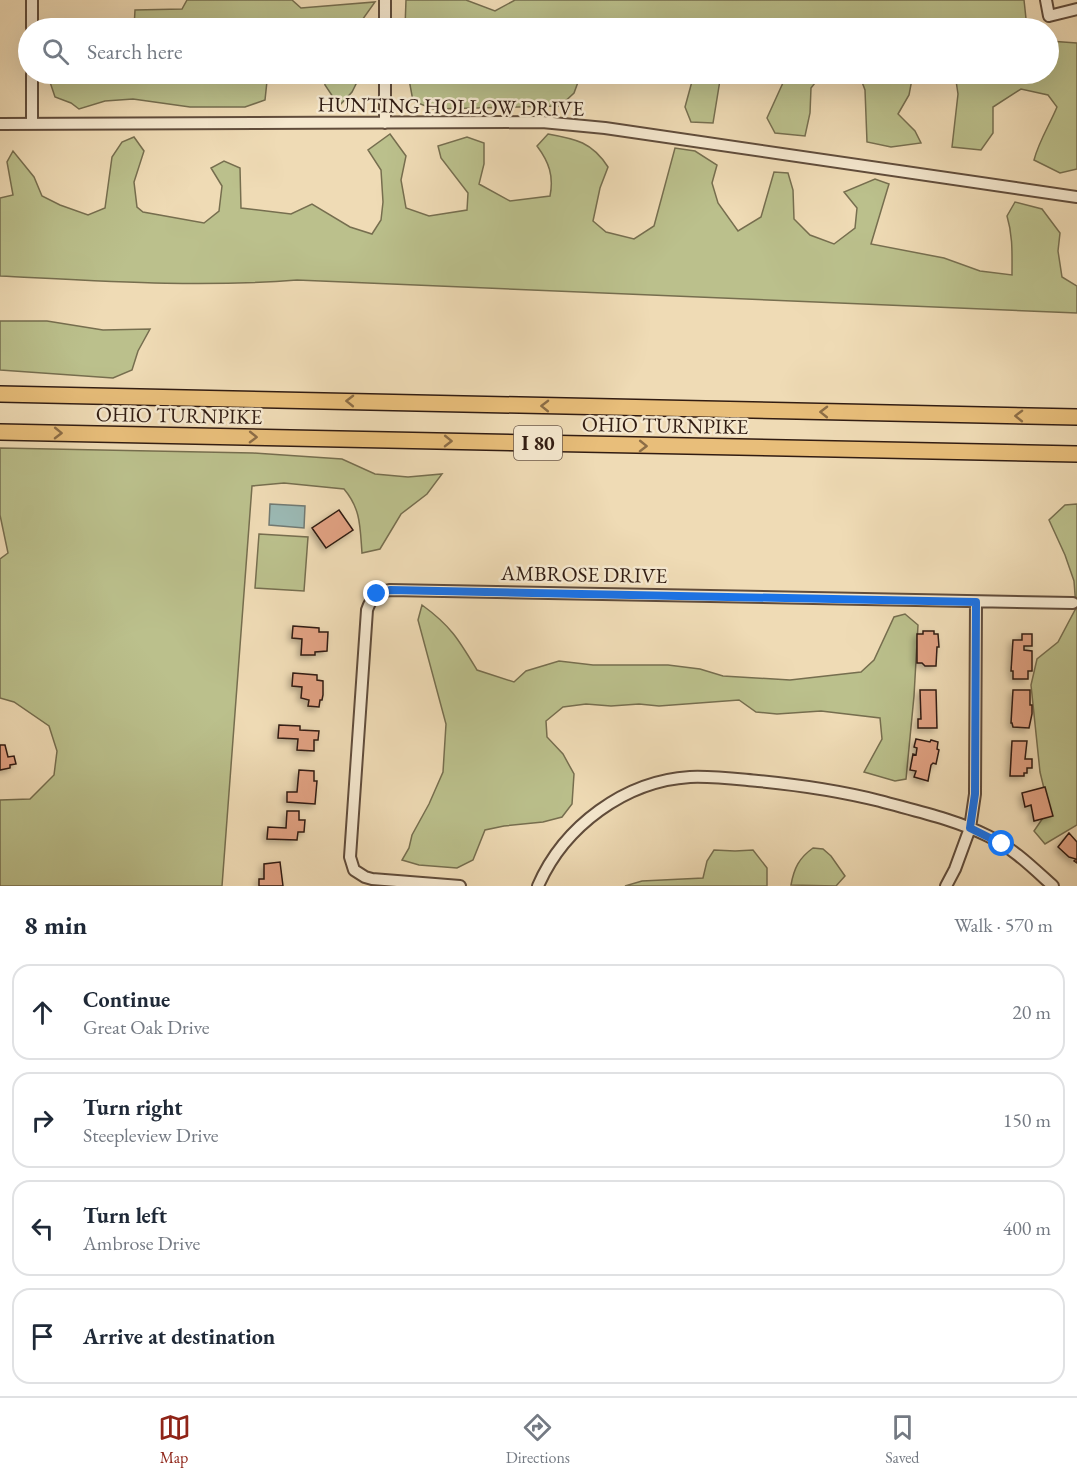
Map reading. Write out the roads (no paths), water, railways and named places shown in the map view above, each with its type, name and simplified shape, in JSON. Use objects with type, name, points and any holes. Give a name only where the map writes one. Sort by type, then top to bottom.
[{"type":"highway","name":"OHIO TURNPIKE","points":[[0,394],[1077,417]]},
{"type":"highway","name":"OHIO TURNPIKE","points":[[0,432],[1077,454]]},
{"type":"street","points":[[32,0],[32,18]]},
{"type":"street","points":[[385,0],[385,18]]},
{"type":"street","points":[[1046,0],[1049,16],[1077,9]]},
{"type":"street","points":[[32,84],[32,124]]},
{"type":"street","points":[[385,84],[386,123]]},
{"type":"street","name":"HUNTING HOLLOW DRIVE","points":[[0,124],[504,122],[567,124],[1077,197]]},
{"type":"street","name":"AMBROSE DRIVE","points":[[460,886],[372,879],[354,870],[351,865],[350,847],[367,610],[372,598],[383,591],[665,594],[1073,603]]},
{"type":"street","points":[[946,886],[955,869],[970,828],[975,794],[976,602]]},
{"type":"street","points":[[538,886],[549,865],[572,834],[600,810],[632,792],[688,777],[711,777],[827,789],[952,820],[1002,844],[1053,886]]},
{"type":"water","points":[[270,504],[305,506],[304,528],[269,525]]}]
